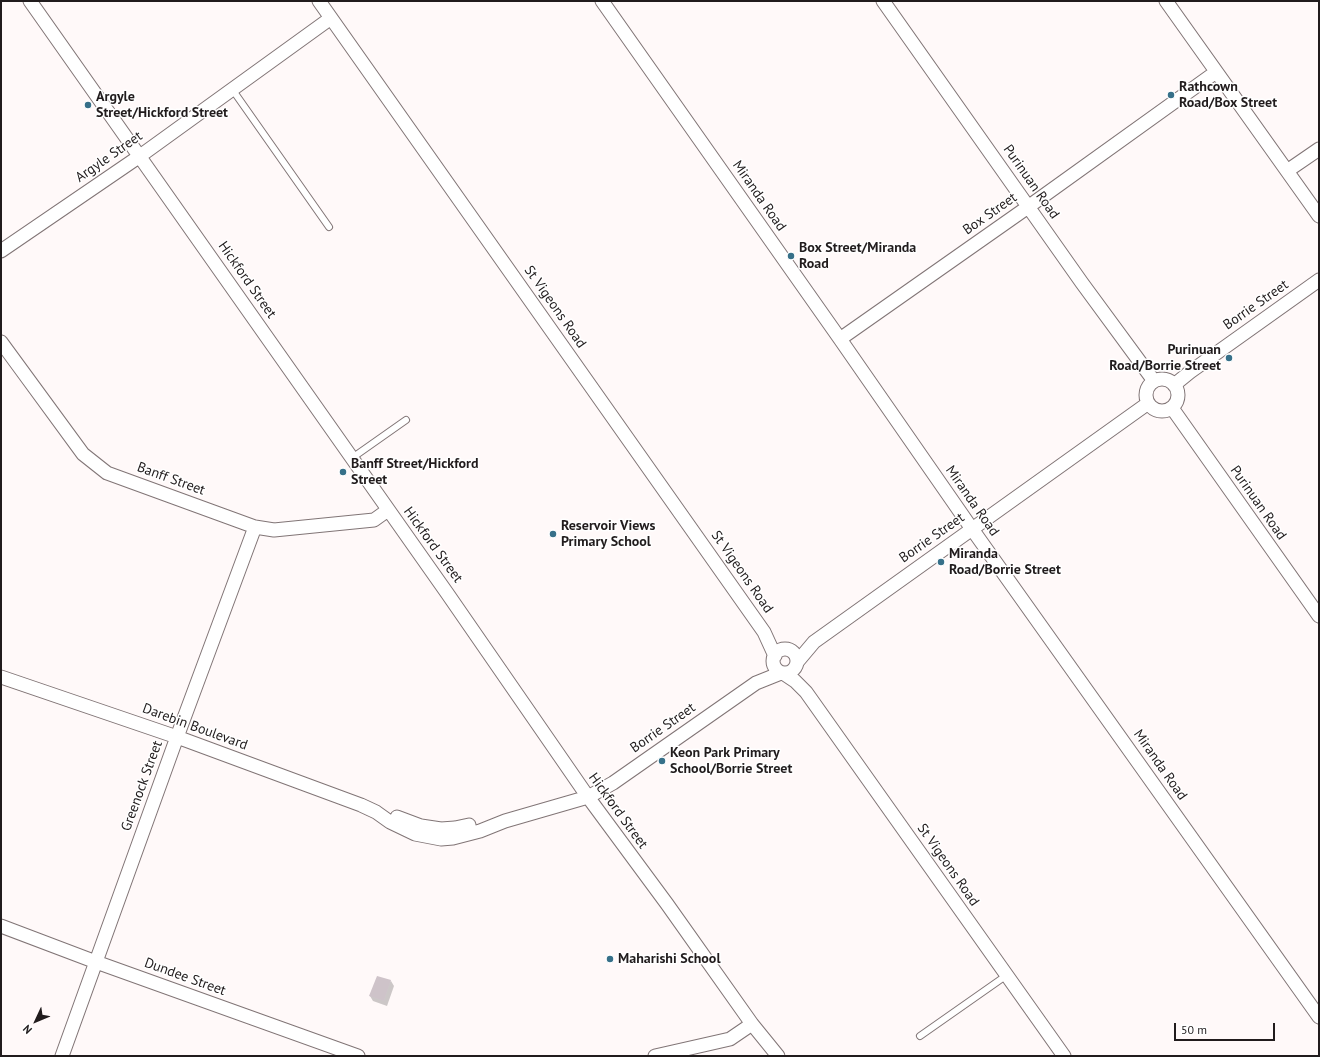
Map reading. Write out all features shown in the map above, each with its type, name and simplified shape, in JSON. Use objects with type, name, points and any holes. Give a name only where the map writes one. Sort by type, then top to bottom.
[{"type":"street","name":"Hickford Street","points":[[30,1],[443,587],[588,797],[754,1026],[778,1056]]},
{"type":"street","name":"St Vigeons Road","points":[[319,1],[781,654]]},
{"type":"street","name":"Miranda Road","points":[[602,1],[840,338],[972,529],[1319,1017]]},
{"type":"street","name":"Purinuan Road","points":[[883,1],[1028,207],[1154,381]]},
{"type":"street","points":[[1166,1],[1319,216]]},
{"type":"street","name":"Argyle Street","points":[[1,251],[140,156],[331,18]]},
{"type":"street","name":"Box Street","points":[[840,338],[1028,207],[1216,72]]},
{"type":"street","points":[[1287,171],[1319,149]]},
{"type":"street","name":"Borrie Street","points":[[1174,385],[1319,280]]},
{"type":"street","name":"Banff Street","points":[[1,342],[83,454],[107,473],[255,527],[274,530],[374,520],[388,510]]},
{"type":"street","points":[[1165,379],[1170,381],[1177,390],[1178,400],[1168,411],[1158,412],[1147,404],[1145,393],[1147,388],[1154,381],[1165,379]]},
{"type":"street","name":"Borrie Street","points":[[756,683],[781,654],[814,642],[1147,404]]},
{"type":"street","name":"Purinuan Road","points":[[1172,408],[1319,616]]},
{"type":"street","name":"Greenock Street","points":[[62,1056],[176,737],[255,527]]},
{"type":"street","name":"Borrie Street","points":[[797,664],[814,642]]},
{"type":"street","points":[[781,654],[795,654],[797,664],[790,673],[782,673],[775,668],[781,654]]},
{"type":"street","name":"St Vigeons Road","points":[[797,664],[806,692]]},
{"type":"street","name":"St Vigeons Road","points":[[782,673],[795,681],[806,692],[1064,1056]]},
{"type":"street","name":"Borrie Street","points":[[588,797],[613,783],[756,683],[782,673]]},
{"type":"street","name":"Darebin Boulevard","points":[[1,677],[176,737],[361,805],[376,812],[398,817],[421,826],[441,829],[505,821],[588,797]]},
{"type":"street","name":"Dundee Street","points":[[1,926],[96,962],[358,1056]]},
{"type":"street","name":"Hickford Street","points":[[754,1026],[770,1056]]},
{"type":"street","points":[[655,1056],[730,1039],[754,1026]]},
{"type":"lane","points":[[232,89],[329,227]]},
{"type":"lane","points":[[352,458],[406,420]]},
{"type":"lane","points":[[920,1036],[1007,975]]},
{"type":"building","points":[[377,976],[391,980],[384,1001],[369,996]]},
{"type":"place","name":"Rathcown Road/Box Street","points":[[1171,95]]},
{"type":"place","name":"Argyle Street/Hickford Street","points":[[88,105]]},
{"type":"place","name":"Box Street/Miranda Road","points":[[791,256]]},
{"type":"place","name":"Purinuan Road/Borrie Street","points":[[1229,358]]},
{"type":"place","name":"Banff Street/Hickford Street","points":[[343,472]]},
{"type":"place","name":"Reservoir Views Primary School","points":[[553,534]]},
{"type":"place","name":"Miranda Road/Borrie Street","points":[[941,562]]},
{"type":"place","name":"Keon Park Primary School/Borrie Street","points":[[662,761]]},
{"type":"place","name":"Maharishi School","points":[[610,959]]}]
